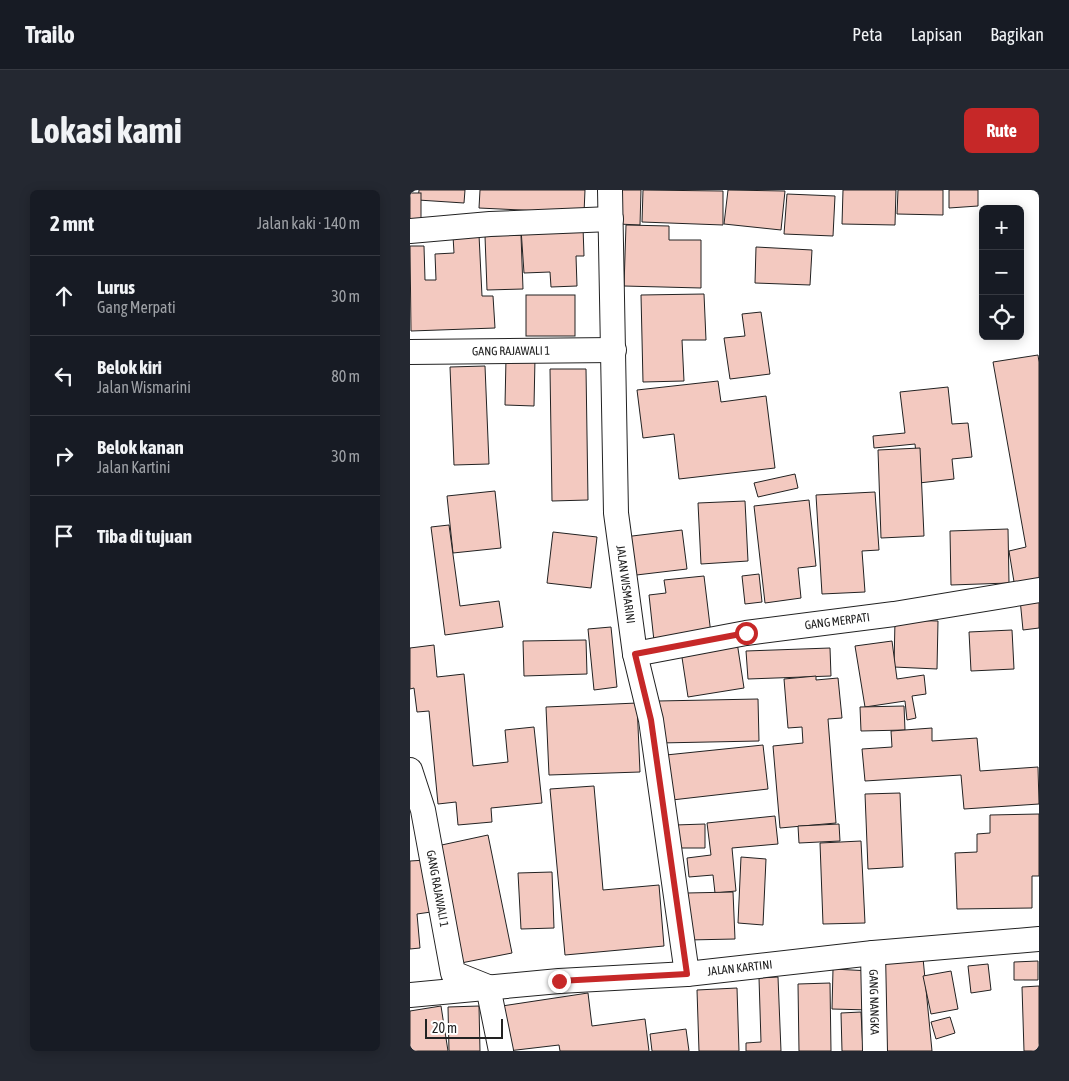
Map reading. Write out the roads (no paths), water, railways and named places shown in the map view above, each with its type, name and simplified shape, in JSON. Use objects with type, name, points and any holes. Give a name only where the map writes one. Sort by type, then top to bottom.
[{"type":"street","name":"JALAN WISMARINI","points":[[610,190],[616,513],[635,654],[651,720],[687,974]]},
{"type":"street","points":[[410,231],[490,224],[610,218]]},
{"type":"street","name":"GANG RAJAWALI 1","points":[[410,352],[614,350]]},
{"type":"street","name":"GANG MERPATI","points":[[635,654],[746,633],[894,614],[1039,590]]},
{"type":"street","name":"GANG RAJAWALI 1","points":[[410,770],[423,810],[454,973],[488,987]]},
{"type":"street","name":"JALAN KARTINI","points":[[410,995],[488,987],[687,974],[873,953],[1039,939]]},
{"type":"street","name":"GANG NANGKA","points":[[873,953],[875,1051]]},
{"type":"street","points":[[488,987],[500,1051]]}]
